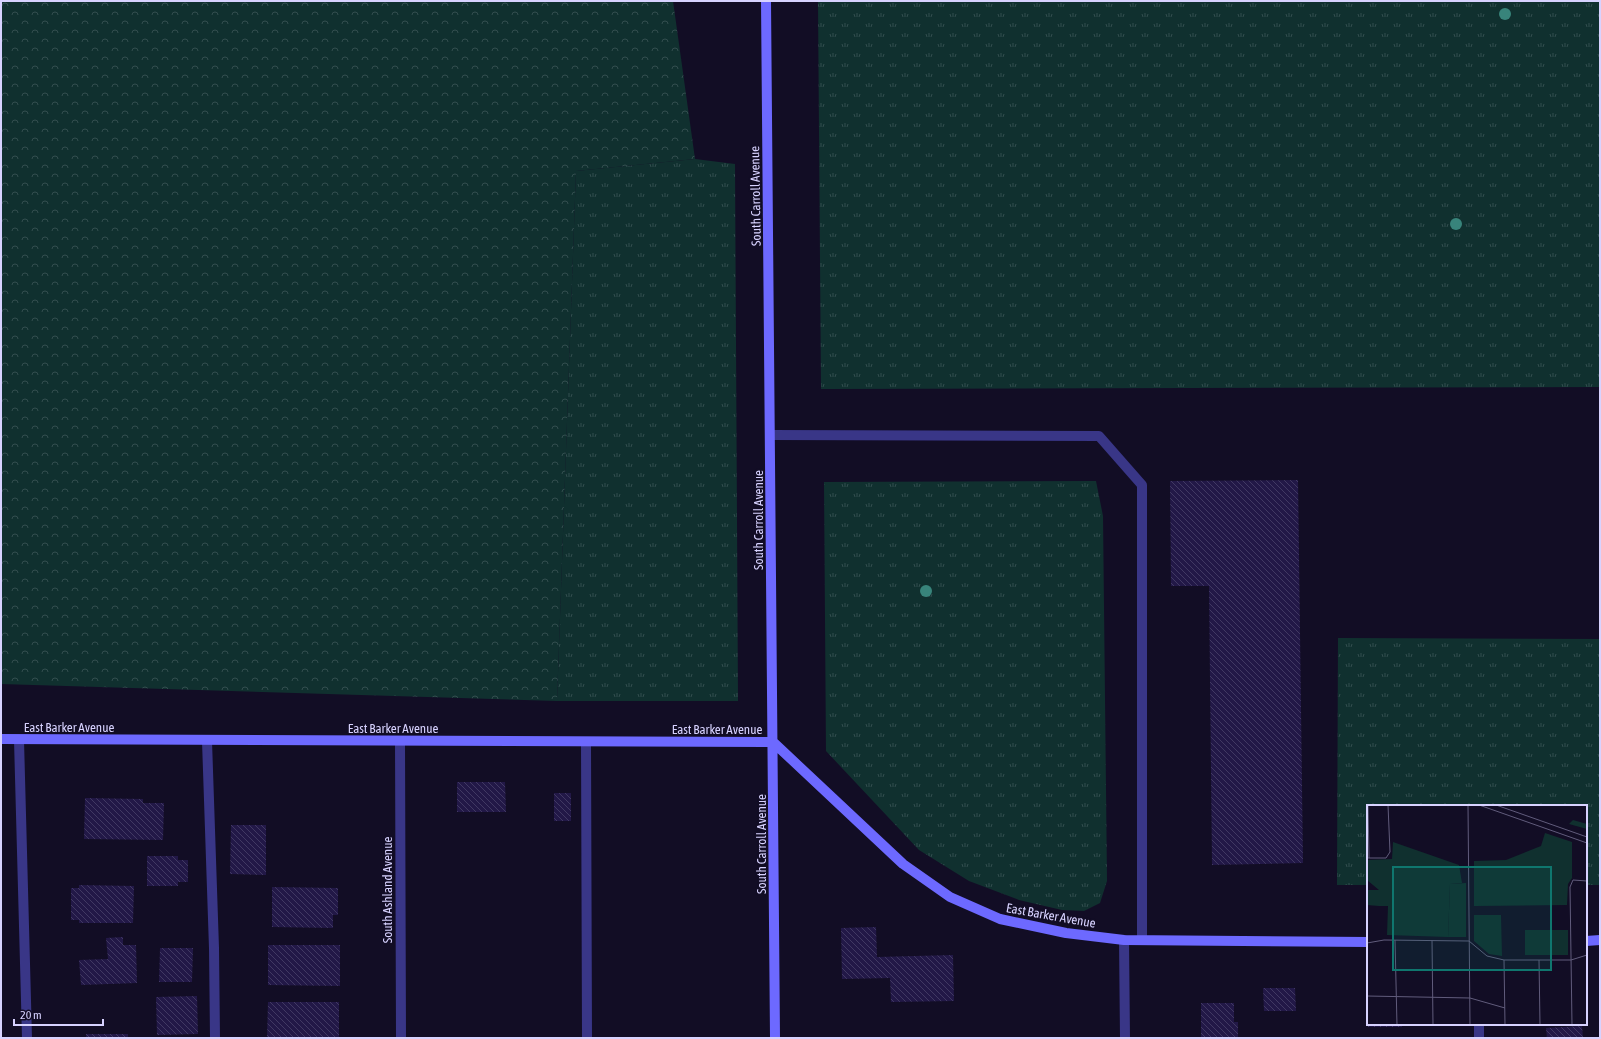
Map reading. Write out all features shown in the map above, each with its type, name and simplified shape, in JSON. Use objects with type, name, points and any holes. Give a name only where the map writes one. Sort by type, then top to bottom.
[{"type":"street","name":"South Carroll Avenue","points":[[766,1],[775,1038]]},
{"type":"street","points":[[770,435],[1099,436],[1142,485],[1142,940]]},
{"type":"street","name":"East Barker Avenue","points":[[1,739],[773,742],[903,864],[950,897],[1000,919],[1066,933],[1124,940],[1367,942]]},
{"type":"street","points":[[19,740],[28,1038]]},
{"type":"street","points":[[207,740],[214,948],[215,1038]]},
{"type":"street","name":"South Ashland Avenue","points":[[400,741],[401,1038]]},
{"type":"street","points":[[586,742],[587,1038]]},
{"type":"street","points":[[1124,940],[1125,1038]]},
{"type":"street","points":[[1587,941],[1600,940]]},
{"type":"street","points":[[1479,1025],[1479,1038]]},
{"type":"green space","points":[[1,1],[673,1],[695,159],[576,171],[557,701],[1,684]]},
{"type":"green space","points":[[818,1],[1600,1],[1600,387],[821,389]]},
{"type":"green space","points":[[695,159],[735,164],[738,701],[557,701],[576,171]]},
{"type":"green space","points":[[1096,481],[1103,516],[1107,881],[1100,903],[1084,911],[1062,910],[1019,900],[969,881],[919,850],[826,751],[824,482]]},
{"type":"green space","points":[[1338,638],[1600,639],[1600,885],[1587,885],[1587,805],[1367,805],[1367,885],[1337,885]]},
{"type":"building","points":[[1298,480],[1303,863],[1212,865],[1209,586],[1171,586],[1170,481]]},
{"type":"building","points":[[457,782],[505,782],[506,812],[457,812]]},
{"type":"building","points":[[554,793],[571,793],[571,821],[554,821]]},
{"type":"building","points":[[85,798],[143,799],[143,803],[164,803],[163,840],[84,839]]},
{"type":"building","points":[[231,825],[266,825],[266,875],[230,874]]},
{"type":"building","points":[[147,856],[178,856],[178,860],[188,860],[188,882],[178,882],[178,886],[147,886]]},
{"type":"building","points":[[79,885],[134,886],[133,923],[79,923],[79,920],[71,920],[71,888],[79,888]]},
{"type":"building","points":[[272,887],[338,888],[338,915],[333,915],[333,928],[272,927]]},
{"type":"building","points":[[876,927],[877,957],[953,955],[954,1001],[891,1002],[890,978],[842,979],[841,928]]},
{"type":"building","points":[[123,937],[123,945],[136,945],[137,983],[81,985],[79,960],[108,959],[106,938]]},
{"type":"building","points":[[268,945],[340,945],[340,986],[268,985]]},
{"type":"building","points":[[160,948],[193,948],[192,982],[159,982]]},
{"type":"building","points":[[1263,988],[1295,988],[1296,1011],[1264,1011]]},
{"type":"building","points":[[197,996],[198,1034],[157,1035],[156,997]]},
{"type":"building","points":[[268,1002],[339,1002],[339,1038],[267,1038]]},
{"type":"building","points":[[1201,1003],[1234,1003],[1234,1022],[1238,1022],[1238,1038],[1201,1038]]},
{"type":"building","points":[[1368,1025],[1402,1025],[1402,1027],[1368,1027]]},
{"type":"building","points":[[1582,1026],[1583,1038],[1547,1038],[1546,1028]]},
{"type":"building","points":[[86,1034],[128,1034],[128,1038],[86,1038]]}]
